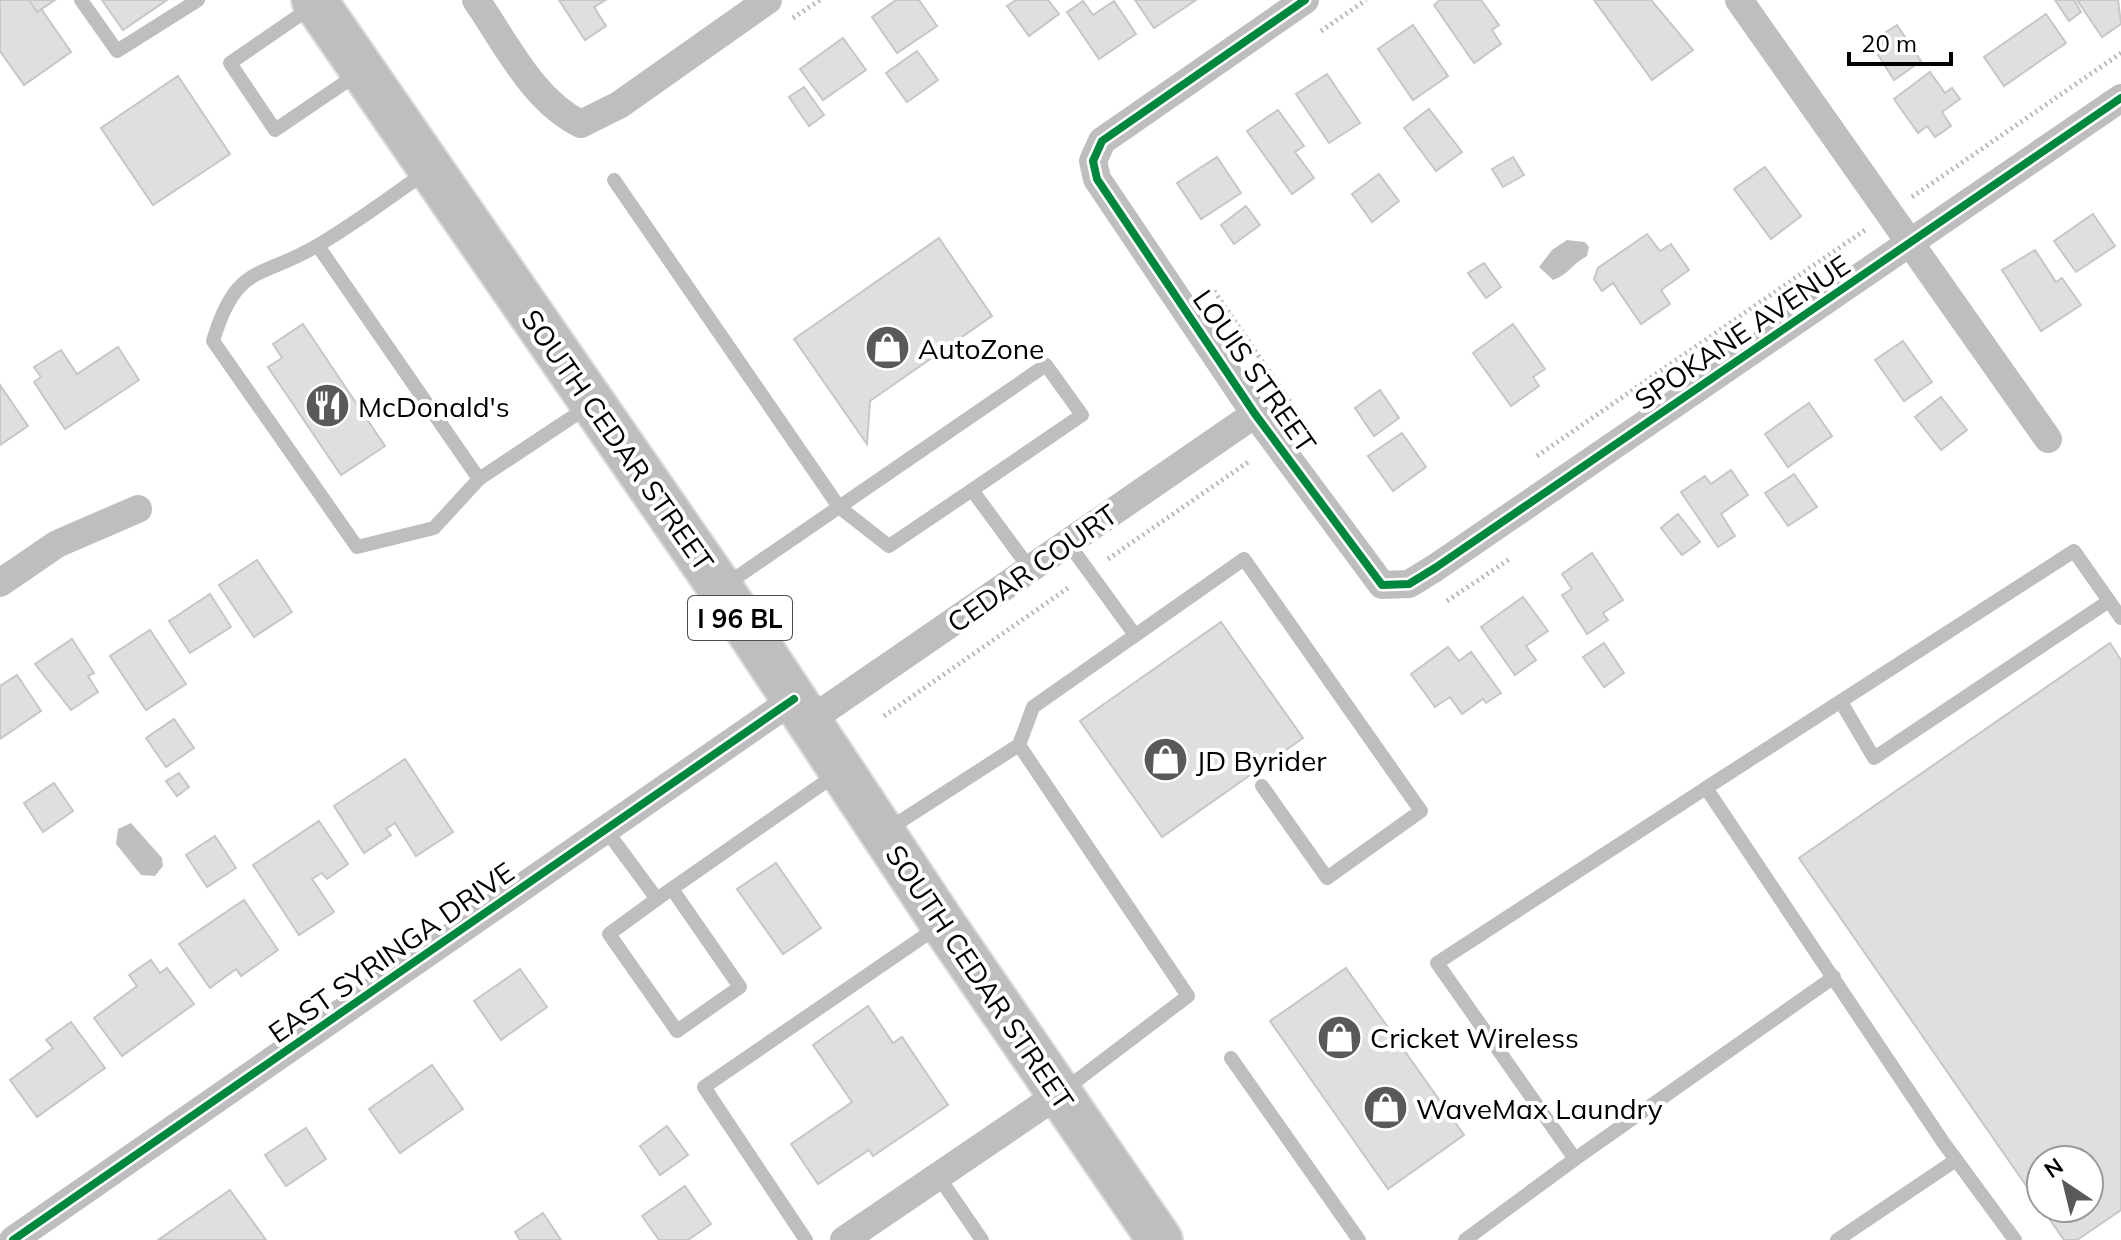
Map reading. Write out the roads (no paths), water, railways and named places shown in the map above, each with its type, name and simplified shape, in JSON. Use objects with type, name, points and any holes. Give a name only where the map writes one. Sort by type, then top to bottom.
[{"type":"main road","name":"SOUTH CEDAR STREET","points":[[315,2],[721,589],[1059,1094],[1151,1237]]},
{"type":"street","points":[[476,0],[542,95],[559,113],[581,124],[619,105],[768,0]]},
{"type":"street","name":"LOUIS STREET","points":[[1305,0],[1102,141],[1093,161],[1097,179],[1255,414],[1382,585]]},
{"type":"street","points":[[1739,0],[2048,439]]},
{"type":"street","name":"SPOKANE AVENUE","points":[[1382,585],[1409,584],[1435,568],[1911,245],[2121,98]]},
{"type":"street","name":"CEDAR COURT","points":[[802,710],[1030,569],[1255,414]]},
{"type":"street","points":[[0,583],[57,544],[138,509]]},
{"type":"street","name":"EAST SYRINGA DRIVE","points":[[13,1240],[606,830],[802,710]]},
{"type":"street","points":[[844,1240],[1059,1094]]},
{"type":"lane","points":[[84,1],[117,51],[198,0]]},
{"type":"lane","points":[[315,2],[230,63],[275,130],[363,71]]},
{"type":"lane","points":[[430,169],[318,246],[256,271],[229,298],[213,341],[357,547],[434,528],[479,479],[594,403]]},
{"type":"lane","points":[[614,180],[839,507],[889,546],[1082,415],[1046,365],[839,507],[721,589]]},
{"type":"lane","points":[[318,246],[479,479]]},
{"type":"lane","points":[[972,490],[1030,569]]},
{"type":"lane","points":[[1068,543],[1135,635]]},
{"type":"lane","points":[[1575,1159],[1437,963],[2074,551],[2121,618]]},
{"type":"lane","points":[[884,832],[1019,745],[1033,707],[1244,559],[1421,811],[1327,878],[1262,786]]},
{"type":"lane","points":[[1841,702],[1874,758],[2109,601]]},
{"type":"lane","points":[[1019,745],[1188,996],[1059,1094]]},
{"type":"lane","points":[[672,889],[740,987],[677,1031],[609,934],[657,899],[842,771]]},
{"type":"lane","points":[[1706,788],[1956,1160],[2015,1240]]},
{"type":"lane","points":[[606,830],[657,899]]},
{"type":"lane","points":[[806,1240],[704,1087],[943,924]]},
{"type":"lane","points":[[1465,1240],[1834,977]]},
{"type":"lane","points":[[1231,1058],[1359,1240]]},
{"type":"lane","points":[[1837,1240],[1956,1160]]},
{"type":"lane","points":[[938,1176],[982,1240]]},
{"type":"place","name":"AutoZone","points":[[887,348]]},
{"type":"place","name":"McDonald's","points":[[327,406]]},
{"type":"place","name":"JD Byrider","points":[[1165,760]]},
{"type":"place","name":"Cricket Wireless","points":[[1339,1037]]},
{"type":"place","name":"WaveMax Laundry","points":[[1385,1108]]}]
